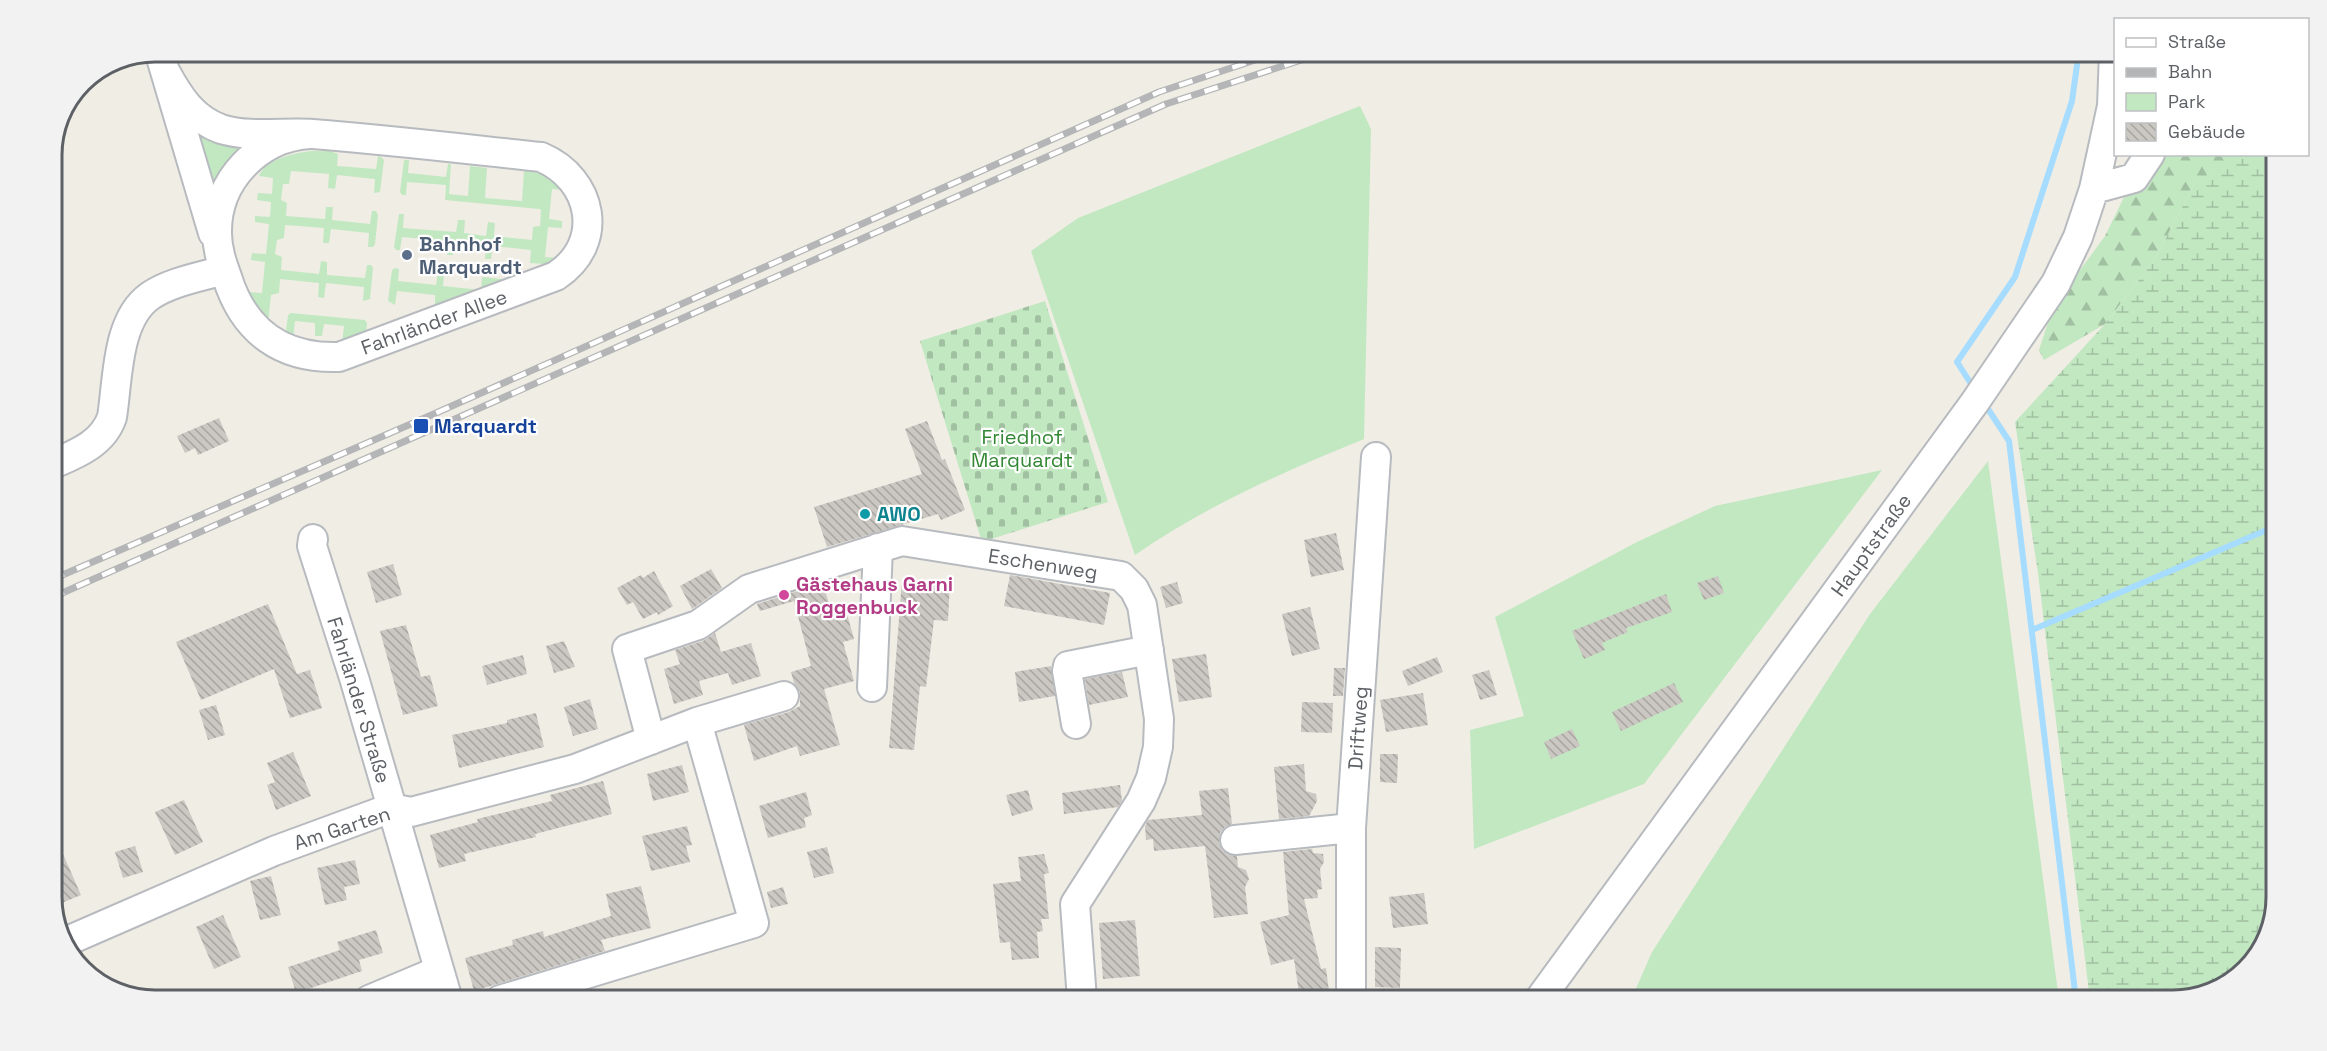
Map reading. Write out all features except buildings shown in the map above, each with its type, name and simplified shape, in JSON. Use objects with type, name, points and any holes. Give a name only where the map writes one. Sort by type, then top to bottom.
[{"type":"street","name":"Fahrländer Allee","points":[[162,62],[177,93],[189,109],[222,129],[242,133],[310,134],[541,157],[548,160],[566,172],[583,196],[587,224],[580,251],[573,262],[556,276],[339,357],[305,355],[288,350],[260,333],[239,308],[224,270],[162,62]]},
{"type":"street","name":"Hauptstraße","points":[[1546,990],[1983,391],[2056,283],[2078,237],[2094,189],[2112,106],[2114,62]]},
{"type":"street","name":"Fahrländer Allee","points":[[224,270],[217,243],[218,220],[223,198],[233,177],[248,160],[267,146],[288,137],[310,134]]},
{"type":"street","points":[[2094,189],[2134,178],[2149,156]]},
{"type":"street","points":[[62,459],[101,438],[108,428],[112,417],[124,334],[138,306],[165,288],[224,270]]},
{"type":"street","name":"Driftweg","points":[[1351,990],[1351,828],[1376,457]]},
{"type":"street","name":"Fahrländer Straße","points":[[313,539],[312,546],[355,681],[445,990]]},
{"type":"street","name":"Eschenweg","points":[[651,740],[627,649],[698,625],[748,589],[902,541],[1120,576],[1134,589],[1142,605],[1159,719],[1158,747],[1151,778],[1141,801],[1075,904],[1081,990]]},
{"type":"street","points":[[872,687],[878,548]]},
{"type":"street","points":[[1076,724],[1068,666],[1149,650]]},
{"type":"street","name":"Am Garten","points":[[71,939],[274,851],[391,808],[411,812],[575,769],[697,722],[784,696]]},
{"type":"street","points":[[533,990],[754,923],[697,722]]},
{"type":"street","points":[[1235,840],[1351,828]]},
{"type":"street","points":[[393,990],[438,971]]},
{"type":"green space","points":[[1360,106],[1371,129],[1364,439],[1218,505],[1135,555],[1031,251],[1078,218]]},
{"type":"green space","points":[[194,126],[259,145],[217,198]]},
{"type":"green space","points":[[311,151],[330,151],[338,154],[337,166],[376,169],[378,156],[381,157],[384,160],[380,192],[374,193],[375,179],[337,175],[335,189],[328,188],[329,174],[291,171],[289,184],[283,184],[281,200],[287,203],[286,216],[325,219],[326,207],[333,207],[332,220],[370,224],[372,211],[376,211],[378,215],[375,244],[373,247],[368,247],[369,233],[331,229],[329,243],[323,243],[324,228],[285,225],[284,238],[277,240],[275,254],[282,257],[281,270],[319,274],[321,261],[327,262],[327,275],[365,278],[367,265],[371,265],[373,268],[370,299],[363,301],[364,287],[326,283],[324,298],[318,297],[319,283],[280,279],[279,293],[271,295],[268,324],[265,327],[248,292],[262,293],[265,262],[251,260],[252,253],[266,254],[269,224],[255,222],[255,216],[270,217],[271,202],[257,200],[258,193],[272,194],[273,178],[259,176],[267,165],[274,161],[289,155]]},
{"type":"green space","points":[[2131,156],[2235,156],[2194,185],[2155,259],[2105,324],[2044,360],[2039,350],[2053,307],[2105,236],[2128,189]]},
{"type":"green space","points":[[2233,156],[2265,156],[2266,897],[2264,915],[2250,948],[2242,958],[2224,974],[2208,982],[2173,990],[2089,990],[2038,573],[2015,422],[2105,324],[2155,259],[2194,185]]},
{"type":"green space","points":[[404,160],[409,160],[408,173],[446,177],[448,164],[451,164],[449,194],[468,196],[470,166],[487,168],[485,198],[522,201],[524,171],[549,174],[566,190],[552,189],[549,219],[562,221],[562,228],[548,227],[545,257],[558,258],[560,265],[530,263],[531,250],[493,246],[491,259],[485,259],[486,245],[455,242],[453,255],[447,255],[448,241],[402,237],[400,250],[396,250],[394,247],[399,214],[404,214],[403,228],[456,232],[458,220],[465,220],[464,233],[486,236],[488,222],[495,223],[494,236],[532,240],[533,227],[540,226],[541,210],[539,209],[445,200],[446,185],[407,182],[406,195],[402,195],[400,192]]},
{"type":"green space","points":[[399,269],[398,281],[436,285],[438,272],[444,273],[443,286],[481,290],[482,277],[510,280],[435,308],[435,295],[397,291],[395,305],[388,301],[392,270]]},
{"type":"green space","name":"Friedhof Marquardt","points":[[1045,301],[1108,502],[982,542],[920,341]]},
{"type":"green space","points":[[291,313],[365,320],[367,323],[366,336],[342,344],[344,326],[324,324],[322,336],[315,336],[315,323],[295,321],[293,339],[285,339],[288,315]]},
{"type":"green space","points":[[1988,461],[2058,990],[1635,990],[1652,952],[1870,614]]},
{"type":"green space","points":[[1882,470],[1644,784],[1474,849],[1470,730],[1524,716],[1495,617],[1639,541],[1715,506]]},
{"type":"waterway","points":[[1975,390],[1957,362],[2015,277],[2072,101],[2077,62]]},
{"type":"waterway","points":[[1984,403],[2009,441],[2075,990]]},
{"type":"waterway","points":[[2032,630],[2266,530]]},
{"type":"railway","points":[[62,575],[427,417],[1159,92],[1249,62]]},
{"type":"railway","points":[[62,593],[1166,104],[1295,62]]},
{"type":"place","name":"Bahnhof Marquardt","points":[[407,255]]},
{"type":"place","name":"Marquardt","points":[[421,426]]},
{"type":"place","name":"AWO","points":[[865,514]]},
{"type":"place","name":"Gästehaus Garni Roggenbuck","points":[[784,595]]}]
